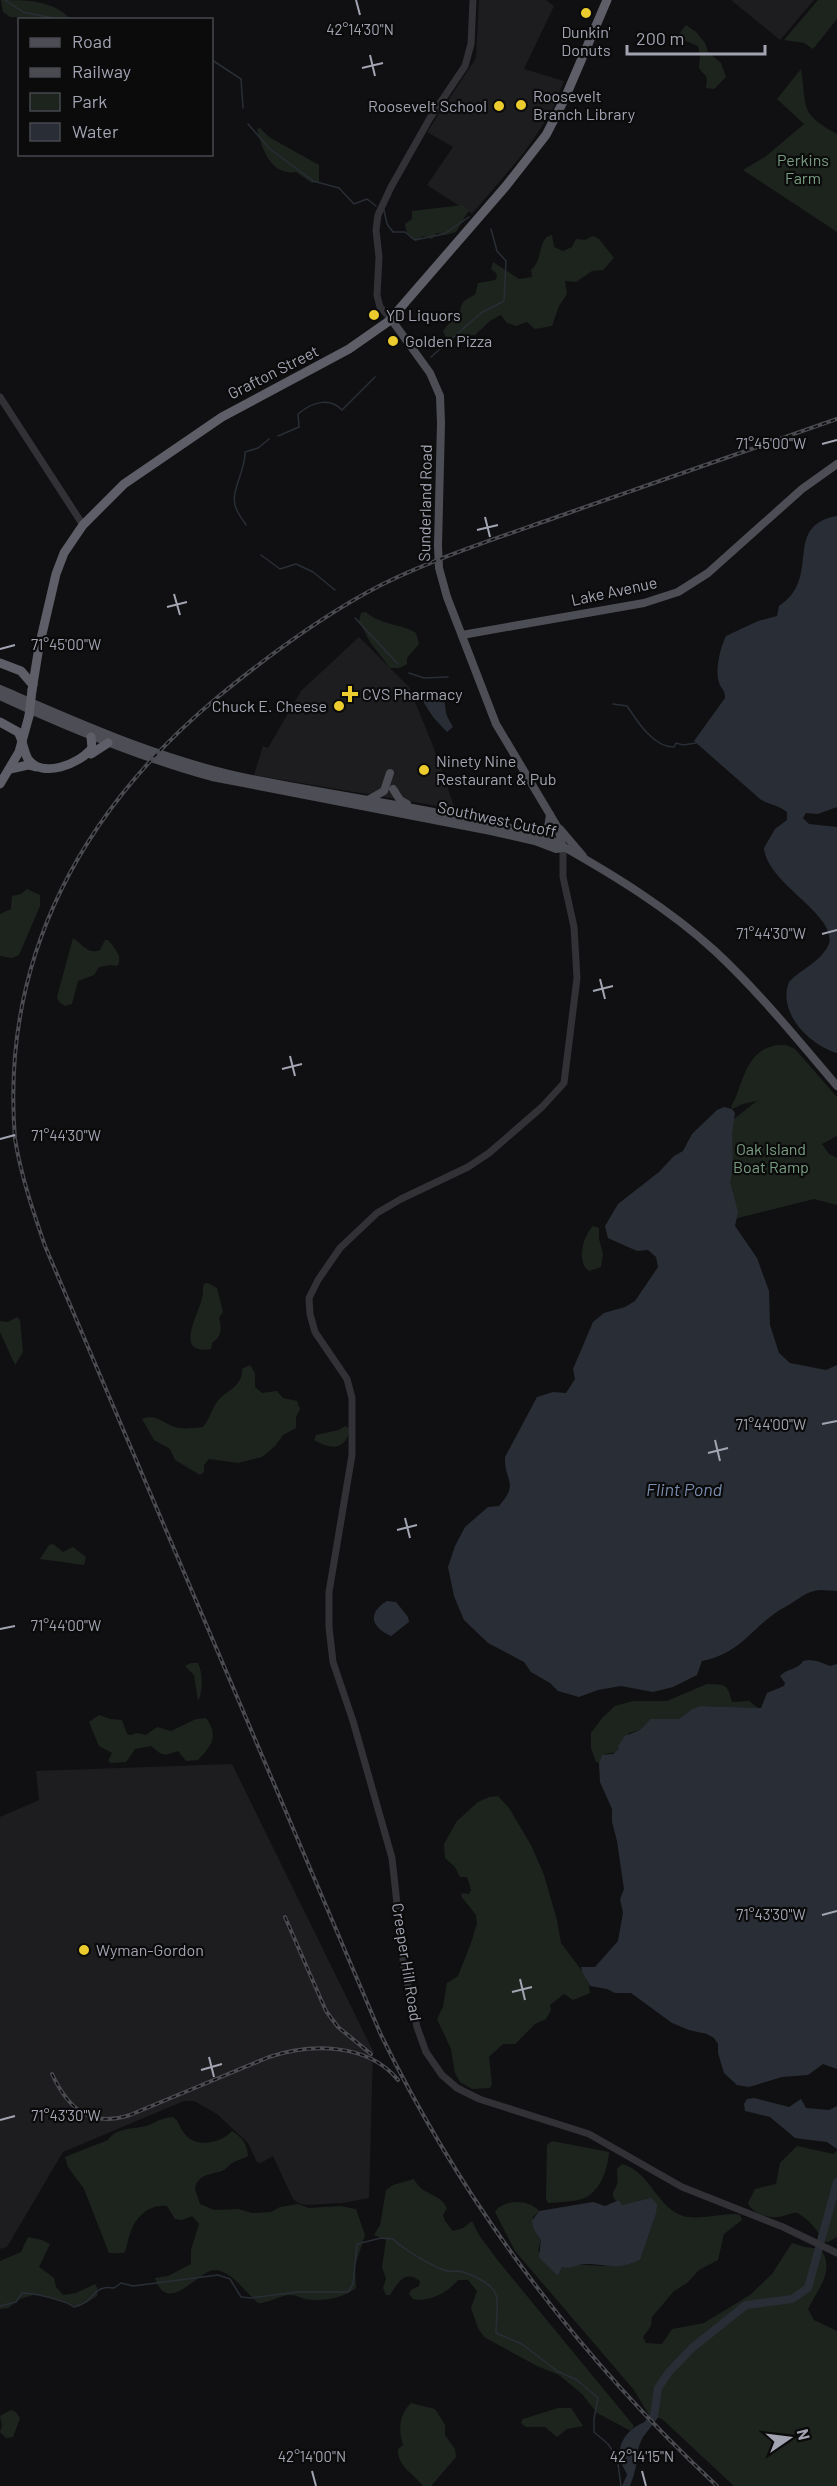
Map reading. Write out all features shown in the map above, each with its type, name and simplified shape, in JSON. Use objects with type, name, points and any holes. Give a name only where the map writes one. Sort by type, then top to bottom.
[{"type":"highway","name":"Grafton Street","points":[[0,783],[23,744],[36,665],[58,568],[83,525],[130,478],[222,417],[349,349],[391,319],[506,186],[546,135],[565,98],[607,0]]},
{"type":"highway","points":[[0,663],[21,671],[33,687]]},
{"type":"highway","points":[[21,671],[36,665]]},
{"type":"highway","points":[[0,721],[14,726],[28,719]]},
{"type":"highway","points":[[0,721],[16,730],[22,738],[27,757],[33,764],[40,766],[56,767],[75,763],[92,748],[91,736]]},
{"type":"highway","points":[[10,769],[28,765],[44,769],[66,768],[77,764],[108,743]]},
{"type":"main road","name":"Sunderland Road","points":[[391,319],[430,373],[439,391],[441,423],[438,556],[444,587],[499,730],[558,828],[563,848]]},
{"type":"main road","name":"Lake Avenue","points":[[462,635],[644,603],[678,592],[708,573],[802,489],[837,465]]},
{"type":"main road","name":"Southwest Cutoff","points":[[0,689],[97,730],[178,759],[255,780],[436,812],[536,836],[558,843],[563,848]]},
{"type":"main road","name":"Southwest Cutoff","points":[[0,696],[108,743],[212,777],[491,831],[535,841],[556,849],[563,848]]},
{"type":"main road","points":[[368,800],[384,791],[390,772]]},
{"type":"main road","points":[[393,789],[400,800],[406,804],[436,812]]},
{"type":"main road","points":[[536,836],[548,827],[550,814]]},
{"type":"main road","points":[[558,828],[585,858]]},
{"type":"main road","points":[[563,848],[585,858],[643,895],[709,946],[751,987],[837,1086]]},
{"type":"street","name":"Sunderland Road","points":[[391,319],[380,307],[377,295],[379,257],[376,230],[378,215],[430,118],[465,66],[470,49],[473,0]]},
{"type":"street","points":[[0,397],[83,525]]},
{"type":"street","name":"Creeper Hill Road","points":[[563,848],[563,877],[574,927],[577,978],[568,1061],[562,1087],[500,1145],[478,1161],[377,1213],[340,1248],[318,1280],[309,1298],[315,1332],[347,1379],[352,1398],[352,1455],[333,1560],[328,1612],[333,1662],[353,1721],[392,1858],[404,1968],[417,2027],[431,2061],[450,2083],[474,2097],[584,2132],[687,2189],[783,2227],[837,2253]]},
{"type":"shaded area","name":"Roosevelt School","points":[[479,0],[546,0],[554,6],[524,69],[564,81],[551,113],[523,154],[472,214],[427,185],[453,147],[427,132],[476,58]]},
{"type":"shaded area","points":[[731,0],[814,0],[780,40]]},
{"type":"shaded area","points":[[359,637],[409,687],[455,809],[254,775],[263,746],[268,748],[301,691]]},
{"type":"shaded area","name":"Wyman-Gordon","points":[[232,1764],[373,2051],[369,2198],[343,2203],[306,2205],[298,2203],[293,2199],[273,2156],[261,2163],[257,2162],[248,2143],[217,2114],[194,2101],[184,2101],[63,2152],[7,2247],[0,2249],[0,1817],[39,1800],[36,1771]]},
{"type":"green space","points":[[1,0],[29,1],[56,8],[69,18],[10,17],[3,12]]},
{"type":"green space","points":[[818,0],[837,0],[837,19],[813,49],[804,43],[784,40]]},
{"type":"green space","points":[[686,25],[696,32],[705,43],[708,52],[721,63],[726,77],[714,89],[706,88],[707,77],[699,68],[698,46],[686,41],[673,42]]},
{"type":"green space","name":"Perkins Farm","points":[[801,69],[805,101],[810,114],[837,134],[837,232],[743,170],[765,157],[804,124],[777,99]]},
{"type":"green space","points":[[260,128],[269,137],[319,165],[319,182],[312,183],[296,172],[280,170],[274,165],[262,145],[257,129]]},
{"type":"green space","points":[[463,205],[469,210],[456,232],[446,235],[437,233],[432,239],[423,236],[416,241],[406,230],[405,224],[412,219],[412,211]]},
{"type":"green space","points":[[552,235],[554,247],[563,251],[572,247],[576,239],[585,240],[593,236],[599,239],[614,258],[603,270],[592,271],[576,282],[565,281],[567,294],[559,306],[552,326],[535,329],[527,322],[516,326],[507,323],[501,315],[491,320],[475,335],[446,338],[443,331],[450,322],[457,319],[463,302],[475,295],[478,283],[496,280],[497,274],[491,269],[493,262],[519,279],[532,277],[531,270],[538,260],[542,244],[547,237]]},
{"type":"green space","points":[[366,612],[377,619],[416,633],[419,644],[407,658],[407,664],[400,668],[390,668],[370,642],[359,621],[361,613]]},
{"type":"green space","points":[[27,889],[40,895],[40,906],[19,955],[12,958],[0,956],[0,914],[11,909],[12,896],[21,894]]},
{"type":"green space","points":[[73,938],[92,951],[100,950],[105,940],[108,940],[117,953],[119,963],[117,966],[99,967],[94,975],[78,981],[72,1004],[65,1006],[59,1002],[57,997]]},
{"type":"green space","name":"Oak Island Boat Ramp","points":[[786,1045],[795,1049],[837,1097],[837,1136],[822,1144],[829,1154],[837,1158],[837,1205],[814,1199],[730,1220],[727,1189],[730,1122],[757,1101],[769,1098],[743,1104],[732,1109],[731,1107],[751,1061],[766,1048]]},
{"type":"green space","points":[[593,1226],[599,1228],[603,1254],[601,1267],[589,1271],[583,1262],[582,1249],[586,1236]]},
{"type":"green space","points":[[208,1283],[217,1288],[223,1312],[219,1318],[221,1326],[218,1338],[212,1343],[211,1349],[200,1349],[193,1346],[191,1332],[203,1296],[204,1284]]},
{"type":"green space","points":[[17,1317],[20,1320],[23,1352],[15,1365],[0,1332],[0,1321],[8,1322]]},
{"type":"green space","points":[[250,1365],[255,1373],[255,1387],[262,1393],[277,1391],[283,1398],[297,1401],[300,1409],[296,1417],[296,1428],[283,1435],[275,1446],[262,1457],[238,1463],[209,1459],[204,1465],[204,1472],[200,1475],[175,1460],[170,1449],[154,1440],[142,1419],[156,1418],[178,1428],[203,1427],[217,1402],[240,1380],[242,1369]]},
{"type":"green space","points":[[345,1426],[350,1429],[345,1442],[341,1445],[331,1447],[314,1440],[316,1435],[339,1430]]},
{"type":"green space","points":[[53,1544],[63,1552],[73,1547],[86,1557],[84,1565],[40,1559],[49,1545]]},
{"type":"green space","points":[[198,1663],[202,1677],[202,1688],[198,1701],[194,1675],[185,1666]]},
{"type":"green space","points":[[707,1684],[725,1686],[732,1702],[749,1701],[758,1708],[700,1706],[679,1719],[652,1719],[640,1730],[629,1733],[617,1752],[605,1754],[601,1757],[600,1763],[596,1762],[591,1748],[591,1733],[615,1706],[633,1701],[667,1701]]},
{"type":"green space","points":[[99,1715],[122,1720],[127,1734],[130,1735],[137,1733],[146,1735],[157,1727],[171,1731],[196,1719],[206,1718],[213,1735],[207,1750],[198,1760],[186,1761],[178,1751],[162,1754],[151,1746],[135,1749],[126,1762],[111,1763],[108,1761],[112,1753],[99,1746],[89,1722]]},
{"type":"green space","points":[[498,1796],[509,1808],[531,1845],[544,1875],[561,1943],[588,1979],[590,1993],[573,2000],[564,1994],[550,2005],[551,2010],[546,2019],[535,2024],[515,2044],[503,2044],[489,2057],[492,2084],[490,2088],[472,2089],[460,2082],[455,2073],[451,2049],[437,2019],[443,2007],[447,1983],[458,1976],[477,1923],[476,1915],[461,1896],[462,1893],[469,1894],[471,1890],[467,1877],[460,1877],[455,1867],[445,1858],[444,1844],[457,1821],[478,1802]]},
{"type":"green space","points":[[173,2117],[184,2133],[195,2141],[201,2143],[215,2141],[222,2139],[232,2131],[242,2139],[247,2148],[248,2156],[232,2163],[222,2171],[199,2180],[195,2189],[200,2204],[214,2210],[238,2209],[252,2213],[271,2212],[280,2207],[298,2204],[309,2208],[340,2206],[356,2209],[365,2235],[355,2266],[356,2288],[339,2297],[312,2300],[291,2295],[258,2303],[233,2278],[215,2270],[208,2272],[184,2289],[175,2293],[167,2293],[161,2289],[155,2278],[168,2276],[191,2264],[191,2250],[199,2224],[192,2216],[182,2220],[175,2219],[167,2206],[154,2207],[139,2217],[132,2228],[124,2253],[109,2253],[84,2189],[68,2167],[65,2157],[108,2140],[118,2132]]},
{"type":"green space","points":[[552,2141],[609,2152],[602,2180],[594,2192],[574,2201],[548,2203],[546,2199],[547,2145]]},
{"type":"green space","points":[[797,2146],[834,2154],[837,2150],[837,2237],[828,2242],[821,2241],[815,2228],[798,2213],[769,2217],[756,2212],[748,2203],[755,2189],[776,2184],[780,2163]]},
{"type":"green space","points":[[622,2164],[640,2174],[668,2207],[677,2213],[687,2217],[735,2214],[740,2215],[742,2220],[724,2234],[718,2260],[699,2270],[687,2283],[674,2291],[652,2317],[651,2326],[643,2337],[646,2343],[662,2344],[672,2329],[704,2323],[750,2295],[772,2274],[792,2243],[820,2249],[825,2257],[826,2272],[808,2309],[814,2320],[837,2331],[837,2486],[734,2486],[662,2419],[649,2415],[634,2390],[515,2251],[495,2212],[504,2205],[516,2202],[529,2204],[539,2211],[533,2217],[534,2230],[541,2240],[538,2251],[558,2276],[562,2267],[620,2265],[640,2260],[656,2214],[638,2202],[622,2205],[619,2200],[616,2201],[613,2194],[617,2184],[617,2169]]},
{"type":"green space","points":[[414,2179],[421,2188],[444,2203],[447,2208],[443,2215],[453,2231],[463,2228],[472,2221],[479,2235],[499,2262],[634,2426],[631,2431],[597,2413],[582,2394],[559,2375],[537,2366],[484,2337],[471,2308],[477,2291],[468,2280],[458,2280],[438,2296],[419,2300],[413,2299],[409,2294],[411,2290],[419,2286],[420,2281],[410,2276],[402,2279],[390,2295],[386,2295],[383,2288],[386,2279],[382,2267],[386,2240],[374,2235],[380,2225],[386,2190],[393,2185]]},
{"type":"green space","points":[[28,2237],[50,2244],[39,2267],[54,2278],[56,2287],[63,2295],[76,2293],[95,2284],[98,2290],[97,2296],[86,2303],[75,2306],[36,2294],[20,2299],[8,2308],[0,2309],[0,2261],[21,2252]]},
{"type":"green space","points":[[411,2403],[435,2409],[445,2425],[445,2435],[455,2449],[456,2457],[431,2486],[423,2486],[403,2465],[398,2455],[398,2449],[403,2445],[400,2433],[401,2422],[404,2412]]},
{"type":"green space","points":[[558,2408],[571,2408],[583,2426],[567,2429],[557,2437],[545,2427],[526,2427],[521,2423],[523,2419]]},
{"type":"green space","points":[[11,2410],[16,2412],[20,2418],[13,2437],[6,2438],[0,2432],[2,2426],[0,2416]]},
{"type":"water","points":[[837,516],[837,807],[818,814],[806,813],[803,818],[809,824],[837,827],[837,1053],[826,1049],[806,1035],[792,1016],[788,1005],[786,993],[789,982],[821,956],[829,944],[829,933],[823,921],[777,874],[768,861],[764,848],[775,829],[787,820],[787,812],[760,799],[694,741],[725,698],[718,680],[718,667],[726,636],[758,621],[777,616],[779,606],[792,595],[799,582],[810,530],[820,522]]},
{"type":"water","points":[[424,696],[440,697],[445,703],[447,715],[453,727],[447,732],[424,703]]},
{"type":"water","name":"Flint Pond","points":[[724,1107],[732,1109],[735,1113],[732,1134],[733,1168],[730,1182],[738,1212],[735,1226],[757,1258],[769,1291],[770,1325],[779,1353],[790,1363],[826,1370],[837,1365],[837,1591],[817,1590],[803,1596],[764,1621],[728,1652],[702,1661],[697,1675],[673,1687],[653,1692],[621,1686],[598,1690],[579,1697],[558,1691],[550,1683],[531,1672],[524,1662],[488,1643],[464,1620],[454,1596],[448,1567],[465,1527],[488,1507],[499,1506],[509,1492],[510,1482],[505,1457],[537,1397],[553,1392],[566,1393],[575,1379],[573,1369],[593,1322],[604,1313],[625,1307],[635,1301],[658,1267],[656,1257],[648,1250],[637,1251],[608,1238],[605,1226],[618,1204],[659,1172],[674,1156],[683,1151],[692,1134],[717,1110]]},
{"type":"water","points":[[387,1601],[396,1602],[408,1617],[409,1622],[391,1636],[379,1628],[374,1620],[376,1610]]},
{"type":"water","points":[[809,1660],[830,1666],[837,1664],[837,2069],[823,2064],[808,2075],[782,2077],[749,2087],[737,2085],[724,2073],[718,2053],[718,2044],[714,2038],[672,2023],[631,1993],[615,1993],[590,1986],[583,1972],[581,1967],[595,1967],[618,1941],[623,1913],[620,1899],[624,1889],[612,1822],[612,1809],[600,1782],[599,1763],[602,1755],[613,1754],[619,1749],[618,1746],[625,1736],[640,1730],[651,1719],[679,1719],[700,1706],[761,1708],[767,1693],[784,1686],[785,1683],[780,1676],[799,1666],[803,1661]]},
{"type":"water","points":[[754,2098],[789,2107],[801,2099],[806,2108],[829,2110],[837,2106],[837,2149],[827,2142],[795,2138],[770,2117],[745,2111],[744,2104],[747,2099]]},
{"type":"water","points":[[651,2198],[657,2204],[656,2214],[640,2260],[618,2266],[585,2264],[562,2267],[558,2276],[539,2257],[541,2240],[534,2230],[532,2221],[539,2211],[593,2202],[605,2206],[619,2200],[622,2205]]},
{"type":"water","points":[[645,2422],[632,2481],[630,2486],[622,2486],[627,2475],[620,2460],[623,2440],[630,2431]]},
{"type":"waterway","points":[[5,0],[23,12],[52,18]]},
{"type":"waterway","points":[[213,61],[241,79],[243,108]]},
{"type":"waterway","points":[[248,124],[270,149],[313,181],[339,188],[354,204],[367,199],[376,206]]},
{"type":"waterway","points":[[384,210],[387,224],[393,232],[405,232],[415,240],[444,234],[469,217]]},
{"type":"waterway","points":[[431,357],[481,313],[504,301],[506,261],[497,251],[491,229]]},
{"type":"waterway","points":[[278,436],[299,427],[298,414],[314,404],[331,403],[342,410],[375,377]]},
{"type":"waterway","points":[[246,525],[234,502],[245,452],[258,448],[269,439]]},
{"type":"waterway","points":[[261,555],[280,569],[296,564],[313,572],[335,590]]},
{"type":"waterway","points":[[355,618],[398,664]]},
{"type":"waterway","points":[[409,673],[424,678],[448,677]]},
{"type":"waterway","points":[[613,704],[627,706],[647,732],[660,743],[674,747],[676,743],[683,745],[696,743]]},
{"type":"waterway","points":[[641,2433],[654,2416],[658,2388],[669,2372],[692,2348],[746,2305],[792,2299],[808,2288],[837,2182]]},
{"type":"waterway","points":[[0,2306],[16,2302],[22,2293],[49,2297],[74,2307],[81,2305],[97,2291],[107,2287],[114,2288],[121,2283],[133,2286],[218,2275],[230,2279],[241,2297],[251,2298],[297,2292],[348,2292],[353,2284],[357,2244],[381,2238],[393,2239],[438,2268],[463,2272],[490,2286],[496,2295],[496,2333],[522,2344],[557,2371],[577,2380],[598,2398],[594,2432],[608,2444],[617,2457],[621,2486]]},
{"type":"railway","points":[[717,2486],[618,2385],[528,2276],[449,2159],[381,2035],[45,1246],[24,1180],[15,1139],[14,1072],[22,1008],[37,948],[61,891],[91,837],[128,787],[171,740],[219,696],[317,622],[404,574],[475,546],[837,419]]},
{"type":"railway","points":[[285,1917],[326,2011],[338,2027],[371,2054]]},
{"type":"railway","points":[[52,2074],[65,2097],[73,2105],[92,2117],[103,2119],[130,2115],[269,2057],[303,2049],[338,2049],[355,2053],[386,2068],[398,2080]]},
{"type":"place","name":"Dunkin' Donuts","points":[[586,13]]},
{"type":"place","name":"Roosevelt Branch Library","points":[[521,105]]},
{"type":"place","name":"Roosevelt School","points":[[499,106]]},
{"type":"place","name":"YD Liquors","points":[[374,315]]},
{"type":"place","name":"Golden Pizza","points":[[393,341]]},
{"type":"place","name":"CVS Pharmacy","points":[[350,694]]},
{"type":"place","name":"Chuck E. Cheese","points":[[339,706]]},
{"type":"place","name":"Ninety Nine Restaurant & Pub","points":[[424,770]]},
{"type":"place","name":"Wyman-Gordon","points":[[84,1950]]}]
